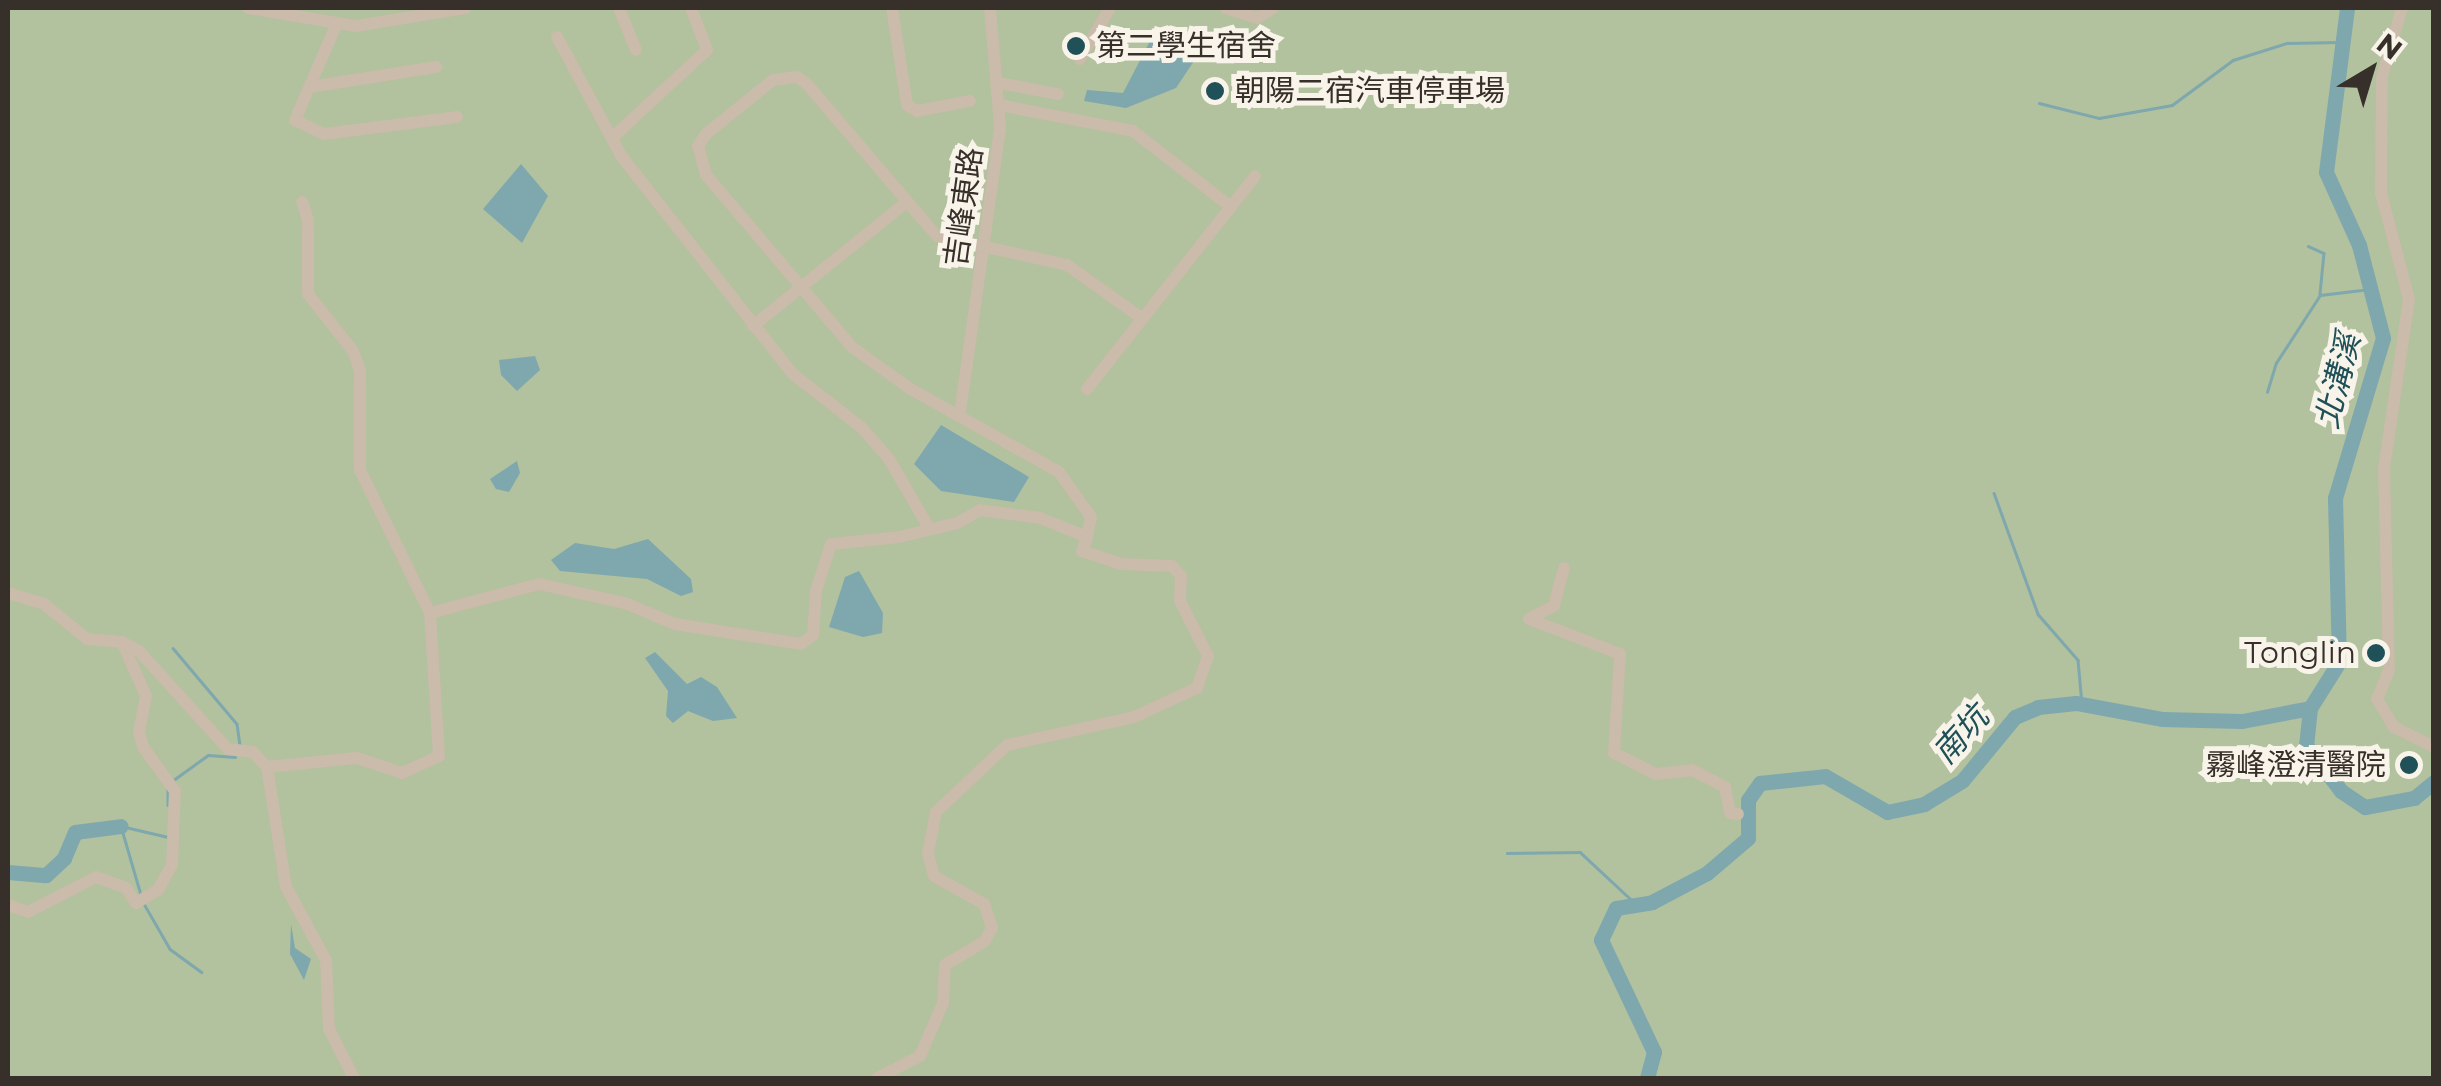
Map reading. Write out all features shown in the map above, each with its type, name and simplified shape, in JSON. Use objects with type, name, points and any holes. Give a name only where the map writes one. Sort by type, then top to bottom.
[{"type":"street","points":[[248,8],[356,26],[466,8]]},
{"type":"street","points":[[619,8],[636,50]]},
{"type":"street","points":[[612,138],[706,50],[691,8]]},
{"type":"street","points":[[892,8],[906,105],[917,111],[970,101]]},
{"type":"street","name":"吉峰東路","points":[[960,412],[984,249],[999,105],[990,8]]},
{"type":"street","points":[[1080,59],[1110,8]]},
{"type":"street","points":[[1225,8],[1257,18],[1272,8]]},
{"type":"street","points":[[2402,8],[2382,76],[2381,194],[2409,299],[2384,468],[2389,670],[2378,707],[2394,727],[2432,742]]},
{"type":"street","points":[[336,23],[296,120],[324,134],[457,117]]},
{"type":"street","points":[[556,38],[582,95],[753,326],[792,374],[862,428],[889,459],[929,528]]},
{"type":"street","points":[[310,87],[436,67]]},
{"type":"street","points":[[877,1078],[920,1056],[944,1003],[946,964],[985,941],[992,928],[984,904],[934,876],[928,853],[936,812],[1007,746],[1134,717],[1197,688],[1208,656],[1180,601],[1181,576],[1172,566],[1121,564],[1082,551],[1091,517],[1060,472],[960,412],[909,388],[852,347],[706,176],[698,146],[717,125],[773,80],[797,78],[904,204],[937,236],[1067,265],[1143,319]]},
{"type":"street","points":[[999,83],[1058,94]]},
{"type":"street","points":[[999,105],[1132,131],[1230,207]]},
{"type":"street","points":[[1087,389],[1255,176]]},
{"type":"street","points":[[8,594],[44,604],[87,640],[122,642],[139,651],[237,750],[267,766],[358,758],[402,773],[440,756],[430,612],[360,470],[360,371],[353,352],[308,294],[308,220],[302,202]]},
{"type":"street","points":[[753,326],[904,204]]},
{"type":"street","points":[[430,612],[539,584],[624,604],[675,624],[801,644],[813,635],[816,591],[831,544],[929,528],[990,509],[1040,518],[1086,537]]},
{"type":"street","points":[[1564,568],[1554,606],[1529,619],[1620,654],[1614,753],[1656,774],[1692,770],[1725,788],[1730,814],[1738,814]]},
{"type":"street","points":[[8,905],[28,912],[96,878],[126,888],[136,903],[149,898],[172,865],[173,787],[144,747],[139,732],[146,696],[122,642]]},
{"type":"street","points":[[267,766],[286,888],[326,960],[329,1029],[354,1078]]},
{"type":"green space","points":[[8,8],[2433,8],[2433,1078],[8,1078]]},
{"type":"water","points":[[1150,41],[1200,52],[1176,88],[1126,108],[1084,101],[1087,90],[1123,93]]},
{"type":"water","points":[[521,164],[548,196],[522,243],[483,209]]},
{"type":"water","points":[[535,356],[540,370],[517,391],[501,375],[499,360]]},
{"type":"water","points":[[941,425],[1029,477],[1014,502],[941,491],[914,464]]},
{"type":"water","points":[[517,461],[520,473],[509,492],[496,489],[490,479]]},
{"type":"water","points":[[648,539],[691,579],[693,592],[681,596],[647,579],[560,571],[551,560],[575,543],[614,549]]},
{"type":"water","points":[[859,571],[883,613],[882,633],[863,637],[829,627],[845,577]]},
{"type":"water","points":[[655,652],[687,684],[701,677],[717,687],[737,718],[713,721],[688,711],[673,723],[666,716],[668,691],[645,658]]},
{"type":"water","points":[[291,924],[295,948],[311,959],[304,980],[290,954]]},
{"type":"waterway","name":"北溝溪","points":[[2347,8],[2326,172],[2359,245],[2383,338],[2335,498],[2339,662],[2310,708],[2306,745],[2341,791],[2365,807],[2414,798],[2434,782]]},
{"type":"waterway","points":[[2039,103],[2099,118],[2172,105],[2233,60],[2287,43],[2340,42]]},
{"type":"waterway","points":[[2308,246],[2324,253],[2320,294]]},
{"type":"waterway","points":[[2267,392],[2276,363],[2320,295],[2370,289]]},
{"type":"waterway","points":[[1994,493],[2038,614],[2078,660],[2082,704]]},
{"type":"waterway","points":[[173,648],[237,724],[240,745]]},
{"type":"waterway","name":"南坑","points":[[1647,1078],[1654,1052],[1601,940],[1616,908],[1652,902],[1707,873],[1748,838],[1748,800],[1760,783],[1825,776],[1887,812],[1924,804],[1962,781],[2015,717],[2038,707],[2076,703],[2162,719],[2242,721],[2310,708]]},
{"type":"waterway","points":[[172,781],[208,755],[235,757]]},
{"type":"waterway","points":[[168,788],[168,805]]},
{"type":"waterway","points":[[121,826],[168,837]]},
{"type":"waterway","points":[[121,826],[141,895]]},
{"type":"waterway","points":[[8,872],[46,875],[64,858],[75,832],[121,826]]},
{"type":"waterway","points":[[1507,853],[1580,852],[1636,904]]},
{"type":"waterway","points":[[143,902],[170,949],[202,972]]},
{"type":"place","name":"第二學生宿舍","points":[[1076,46]]},
{"type":"place","name":"朝陽二宿汽車停車場","points":[[1215,91]]},
{"type":"place","name":"Tonglin","points":[[2376,653]]},
{"type":"place","name":"霧峰澄清醫院","points":[[2409,765]]}]
